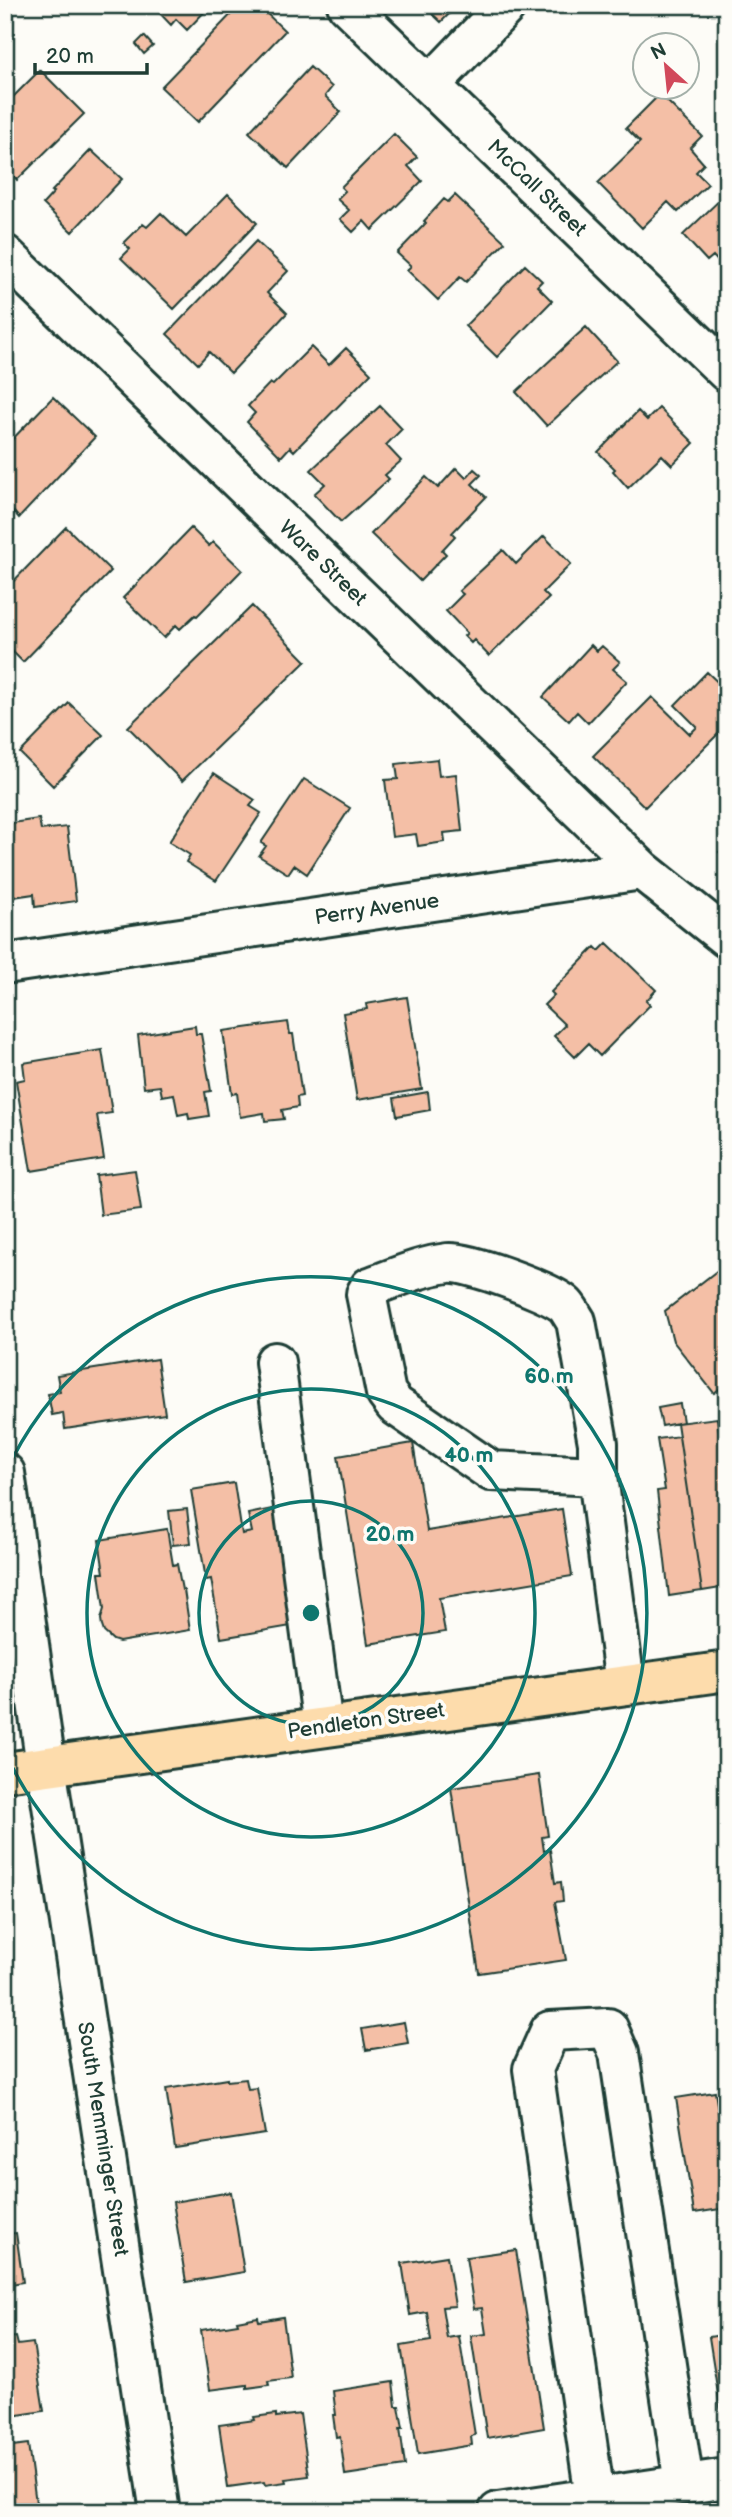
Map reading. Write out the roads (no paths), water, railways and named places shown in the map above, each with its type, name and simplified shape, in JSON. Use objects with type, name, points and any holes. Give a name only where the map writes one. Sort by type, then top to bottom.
[{"type":"main road","name":"Pendleton Street","points":[[5,1773],[727,1671]]},
{"type":"street","name":"McCall Street","points":[[347,5],[727,372]]},
{"type":"street","points":[[430,85],[507,5]]},
{"type":"street","name":"Ware Street","points":[[5,256],[642,870]]},
{"type":"street","points":[[642,870],[727,938]]},
{"type":"street","name":"Perry Avenue","points":[[5,964],[642,870]]},
{"type":"street","points":[[598,1476],[491,1471],[395,1405],[386,1393],[366,1294],[370,1287],[430,1266],[451,1262],[474,1266],[553,1297],[566,1305],[576,1321],[598,1443],[598,1476],[625,1685]]},
{"type":"street","points":[[275,1362],[323,1727]]},
{"type":"street","name":"South Memminger Street","points":[[5,1473],[46,1766],[160,2512]]},
{"type":"street","points":[[596,2497],[533,2069],[550,2031],[608,2028],[619,2053],[684,2484]]},
{"type":"street","points":[[498,2512],[727,2478]]}]
